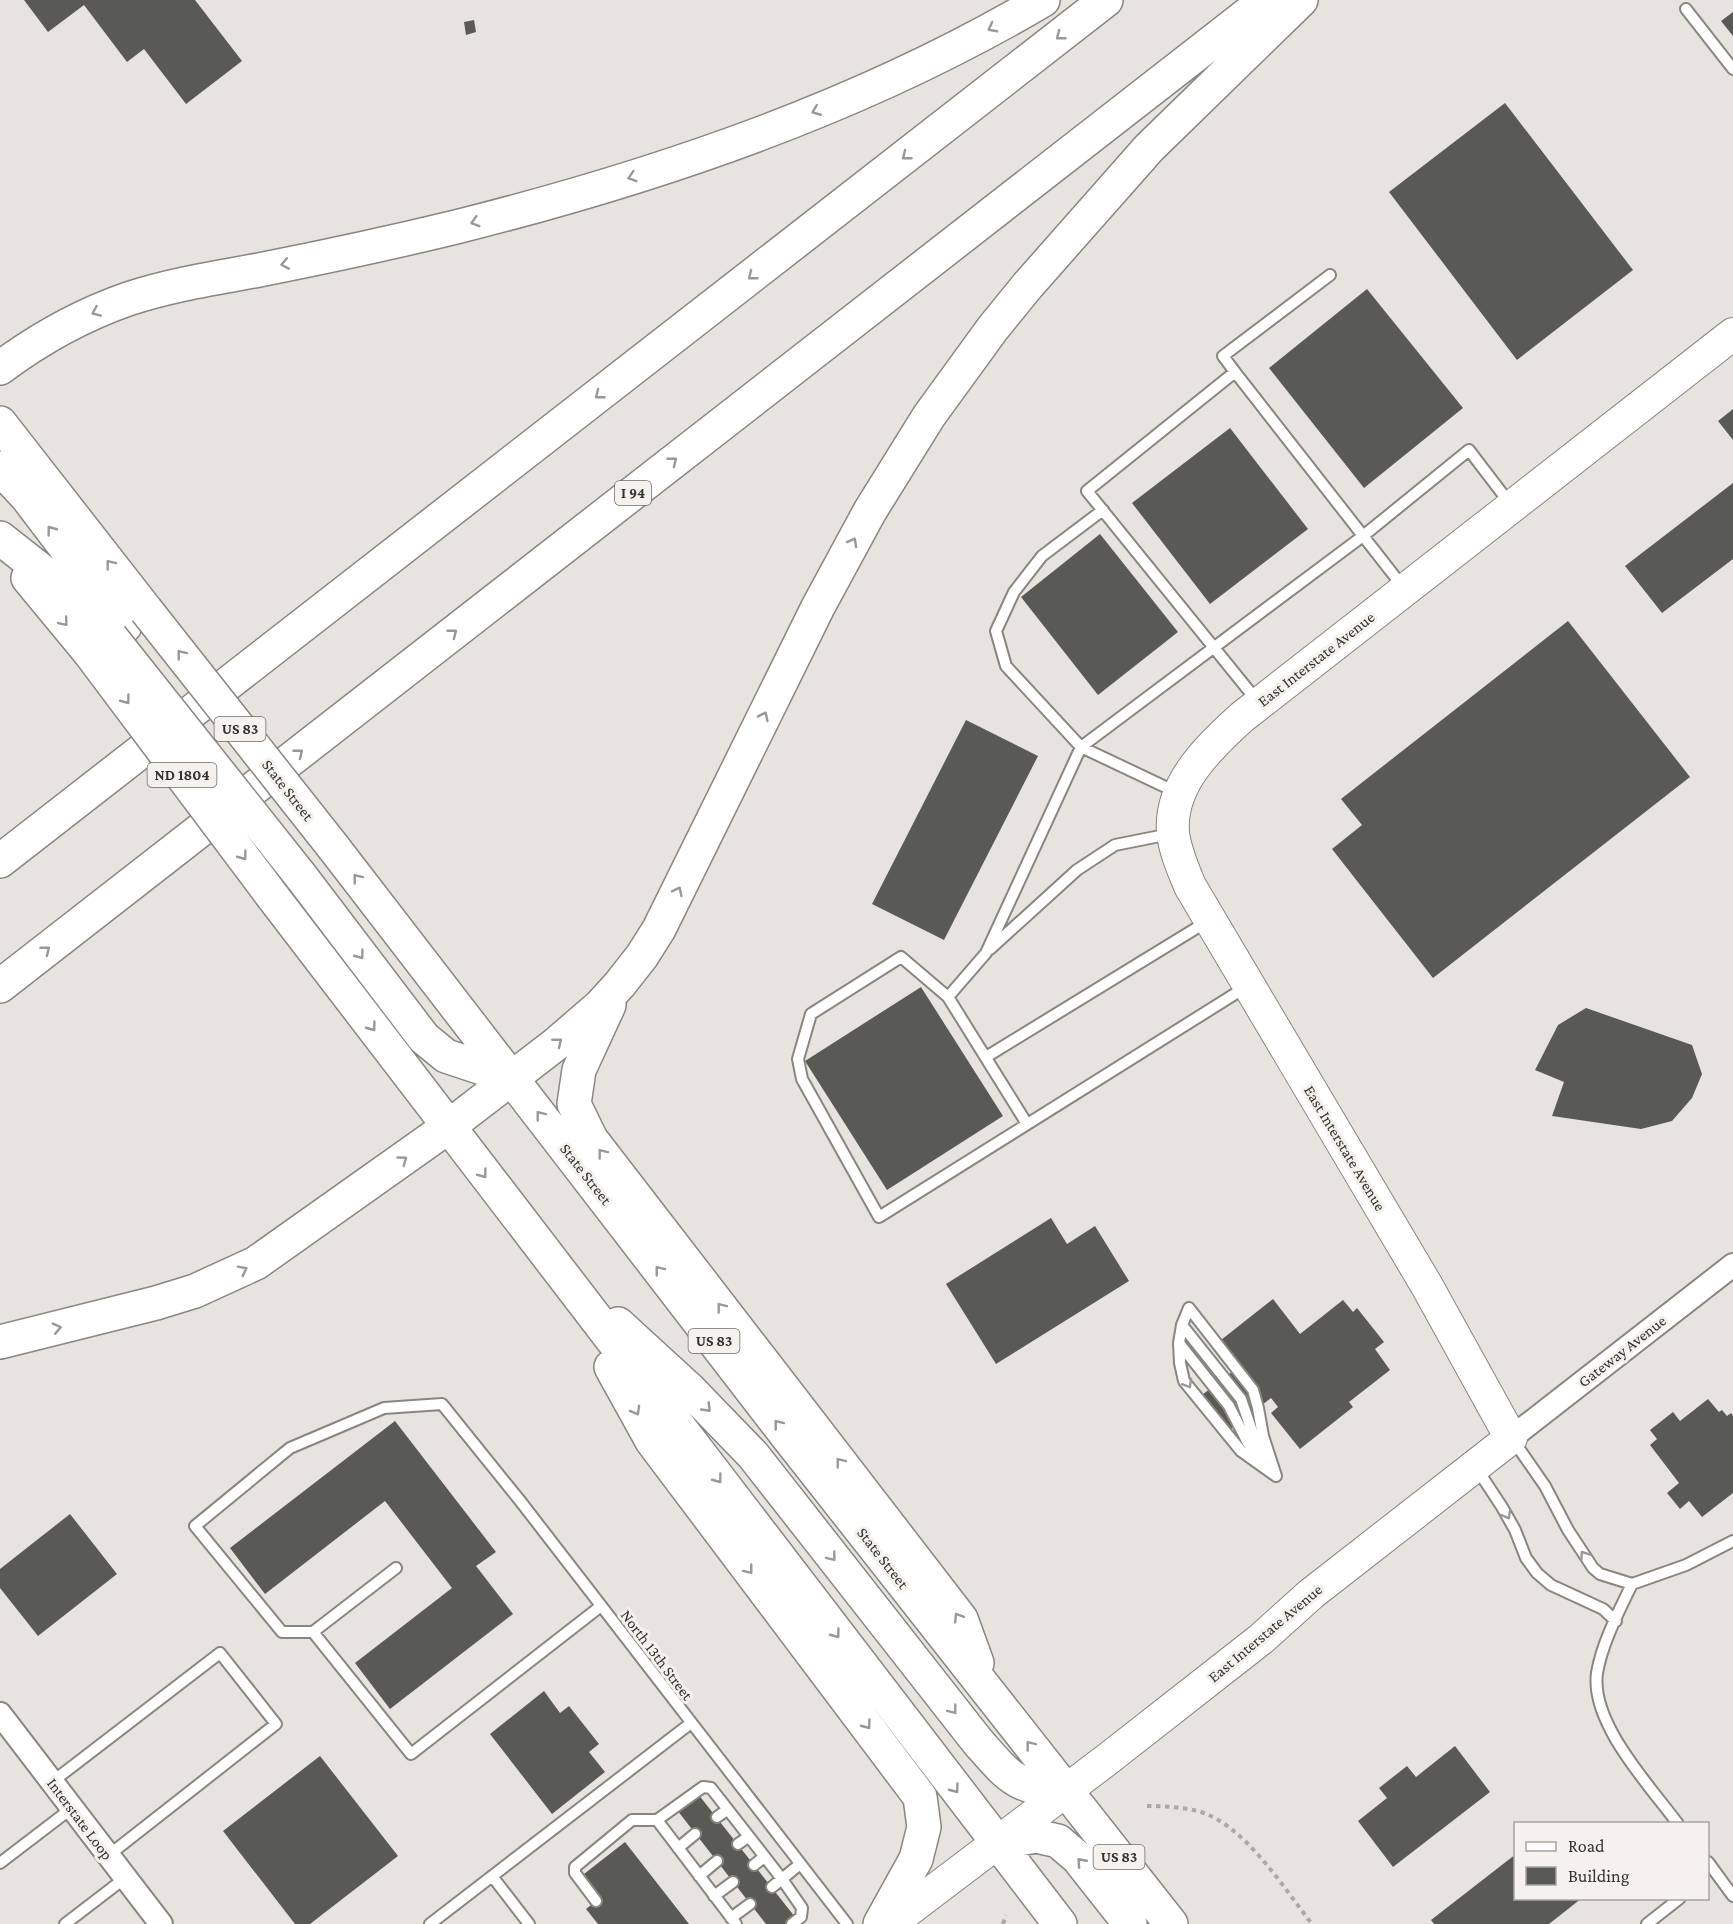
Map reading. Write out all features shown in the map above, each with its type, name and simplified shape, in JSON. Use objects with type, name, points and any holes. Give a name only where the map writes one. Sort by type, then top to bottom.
[{"type":"highway","points":[[0,368],[72,323],[130,299],[190,283],[392,243],[459,226],[692,158],[755,136],[876,86],[976,37],[1043,0]]},
{"type":"highway","points":[[0,861],[1106,0]]},
{"type":"highway","name":"I 94","points":[[0,986],[1266,0]]},
{"type":"highway","points":[[0,1342],[139,1308],[195,1291],[256,1263],[448,1127],[600,1006],[642,956],[659,929],[818,607],[870,511],[929,416],[993,328],[1028,285],[1149,148],[1301,0]]},
{"type":"highway","name":"State Street","points":[[0,423],[118,632],[273,897],[1060,1924]]},
{"type":"highway","points":[[0,468],[27,497],[118,632],[316,863],[424,1038],[446,1056],[512,1078]]},
{"type":"highway","points":[[0,538],[118,632]]},
{"type":"highway","name":"State Street","points":[[0,544],[118,632],[316,863],[457,1007],[780,1426],[1171,1924]]},
{"type":"highway","points":[[620,984],[594,1034],[579,1070],[574,1104],[591,1139],[961,1619],[987,1690]]},
{"type":"highway","points":[[569,1285],[626,1330],[690,1390],[753,1455],[978,1742],[1005,1772],[1023,1785],[1066,1791]]},
{"type":"highway","points":[[569,1285],[652,1441],[920,1797],[924,1827],[916,1859],[880,1924]]},
{"type":"highway","points":[[997,1843],[1036,1836],[1058,1841],[1078,1858],[1130,1924]]},
{"type":"street","name":"East Interstate Avenue","points":[[890,1924],[1254,1645],[1311,1594],[1511,1438],[1427,1286],[1190,886],[1180,861],[1173,833],[1175,805],[1185,781],[1221,736],[1733,334]]},
{"type":"street","name":"Gateway Avenue","points":[[1511,1438],[1733,1265]]},
{"type":"street","name":"Interstate Loop","points":[[0,1714],[161,1924]]},
{"type":"lane","points":[[1686,9],[1733,69]]},
{"type":"lane","points":[[1330,275],[1223,356],[1405,590]]},
{"type":"lane","points":[[1235,372],[1088,491],[1259,704]]},
{"type":"lane","points":[[986,953],[1081,747],[1363,536],[1469,450],[1512,506]]},
{"type":"lane","points":[[1103,510],[1042,556],[1014,592],[996,631],[1006,666],[1081,747],[1179,794]]},
{"type":"lane","points":[[948,997],[986,953],[1077,870],[1115,845],[1173,833]]},
{"type":"lane","points":[[986,1057],[1210,920]]},
{"type":"lane","points":[[1027,1124],[948,997],[901,957],[811,1014],[798,1059],[802,1079],[879,1217],[1249,986]]},
{"type":"lane","points":[[1189,1308],[1253,1390],[1263,1436],[1276,1476],[1240,1451],[1184,1381],[1179,1343],[1182,1325],[1189,1308]]},
{"type":"lane","points":[[1182,1325],[1241,1399],[1255,1440],[1276,1476]]},
{"type":"lane","points":[[1179,1343],[1229,1406],[1248,1443],[1276,1476]]},
{"type":"lane","name":"North 13th Street","points":[[313,1632],[282,1632],[195,1526],[290,1448],[384,1408],[442,1404],[847,1924]]},
{"type":"lane","points":[[1511,1438],[1545,1486],[1568,1530],[1593,1568],[1600,1574],[1632,1584],[1686,1565],[1733,1540]]},
{"type":"lane","points":[[1475,1466],[1502,1507],[1515,1530],[1526,1558],[1537,1573],[1551,1585],[1603,1609],[1616,1622]]},
{"type":"lane","points":[[396,1568],[313,1632],[411,1754],[601,1606]]},
{"type":"lane","points":[[1632,1584],[1603,1654],[1597,1674],[1597,1695],[1606,1719],[1621,1746],[1677,1822]]},
{"type":"lane","points":[[52,1782],[220,1653],[276,1724],[109,1855]]},
{"type":"lane","points":[[430,1924],[691,1723]]},
{"type":"lane","points":[[596,1901],[575,1873],[575,1867],[632,1820],[657,1820],[703,1786],[711,1788],[802,1908],[801,1917],[792,1924]]},
{"type":"lane","points":[[0,1863],[72,1808]]},
{"type":"lane","points":[[717,1817],[727,1810]]},
{"type":"lane","points":[[657,1820],[733,1921],[750,1904]]},
{"type":"lane","points":[[678,1848],[695,1834]]},
{"type":"lane","points":[[738,1844],[748,1837]]},
{"type":"lane","points":[[754,1865],[764,1857]]},
{"type":"lane","points":[[699,1876],[717,1861]]},
{"type":"lane","points":[[771,1887],[800,1864]]},
{"type":"lane","points":[[1711,1875],[1733,1896]]},
{"type":"lane","points":[[492,1876],[530,1924]]},
{"type":"lane","points":[[65,1924],[125,1878]]},
{"type":"lane","points":[[714,1896],[733,1882]]},
{"type":"lane","points":[[1647,1924],[1679,1900]]},
{"type":"path","points":[[1147,1806],[1164,1806],[1199,1812],[1225,1825],[1253,1850],[1312,1924]]},
{"type":"path","points":[[1003,1924],[1006,1915]]},
{"type":"building","points":[[24,0],[195,0],[242,61],[186,104],[144,49],[127,62],[84,5],[48,32]]},
{"type":"building","points":[[1733,12],[1733,36],[1721,21]]},
{"type":"building","points":[[474,20],[476,32],[466,35],[464,22]]},
{"type":"building","points":[[1505,103],[1633,270],[1517,360],[1389,192]]},
{"type":"building","points":[[1367,289],[1463,408],[1364,488],[1269,368]]},
{"type":"building","points":[[1733,409],[1733,440],[1718,421]]},
{"type":"building","points":[[1230,428],[1308,529],[1210,604],[1132,503]]},
{"type":"building","points":[[1733,483],[1733,559],[1662,613],[1625,566]]},
{"type":"building","points":[[1100,534],[1178,632],[1098,695],[1021,597]]},
{"type":"building","points":[[1568,621],[1690,777],[1433,978],[1332,849],[1362,825],[1341,799]]},
{"type":"building","points":[[966,720],[1038,756],[944,940],[872,904]]},
{"type":"building","points":[[921,987],[1003,1116],[887,1190],[805,1061]]},
{"type":"building","points":[[1586,1008],[1692,1045],[1702,1074],[1692,1098],[1672,1121],[1641,1129],[1552,1116],[1564,1082],[1535,1070],[1558,1025]]},
{"type":"building","points":[[1051,1218],[1067,1244],[1095,1226],[1129,1281],[996,1364],[946,1284]]},
{"type":"building","points":[[1273,1299],[1300,1334],[1343,1300],[1353,1312],[1357,1308],[1384,1342],[1375,1349],[1390,1370],[1349,1402],[1353,1407],[1300,1449],[1271,1413],[1278,1407],[1271,1398],[1230,1430],[1202,1395],[1241,1365],[1221,1340]]},
{"type":"building","points":[[1708,1399],[1719,1412],[1722,1410],[1727,1416],[1731,1413],[1733,1416],[1733,1493],[1702,1517],[1689,1501],[1680,1509],[1667,1493],[1679,1483],[1650,1445],[1657,1439],[1650,1430],[1673,1412],[1680,1421]]},
{"type":"building","points":[[395,1421],[496,1552],[476,1566],[513,1614],[390,1709],[355,1663],[452,1588],[385,1501],[265,1594],[230,1548]]},
{"type":"building","points":[[70,1514],[117,1574],[38,1636],[0,1588],[0,1569]]},
{"type":"building","points":[[544,1691],[560,1713],[569,1706],[599,1744],[589,1752],[605,1772],[552,1814],[490,1734]]},
{"type":"building","points":[[1455,1746],[1490,1792],[1393,1867],[1358,1821],[1387,1798],[1379,1788],[1407,1766],[1416,1777]]},
{"type":"building","points":[[320,1756],[398,1856],[310,1924],[295,1924],[223,1831]]},
{"type":"building","points":[[698,1794],[795,1917],[786,1924],[766,1924],[677,1810]]},
{"type":"building","points":[[625,1842],[689,1924],[598,1924],[586,1909],[601,1897],[584,1874]]},
{"type":"building","points":[[1514,1856],[1514,1900],[1579,1900],[1549,1924],[1434,1924],[1431,1920]]}]
